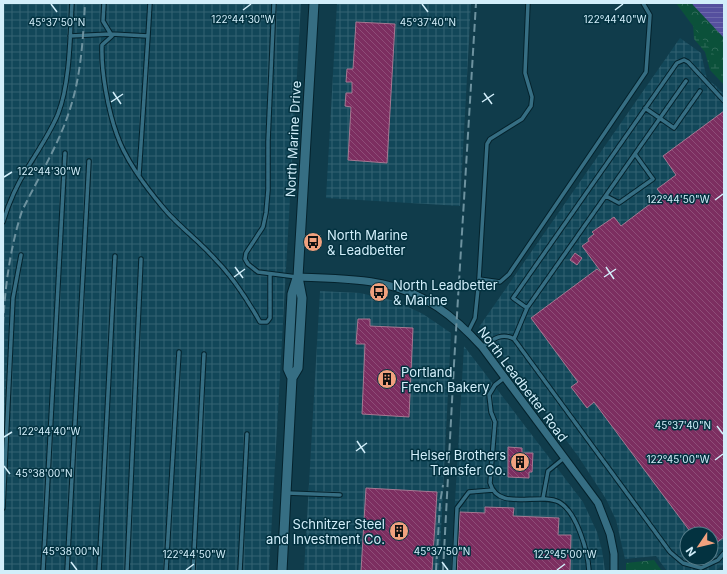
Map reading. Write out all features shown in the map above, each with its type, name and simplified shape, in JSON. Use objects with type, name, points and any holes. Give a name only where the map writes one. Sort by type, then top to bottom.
[{"type":"main road","name":"North Marine Drive","points":[[282,571],[292,378],[288,368],[288,361],[292,294],[298,277],[314,3]]},
{"type":"street","name":"North Leadbetter Road","points":[[298,277],[371,282],[399,288],[430,302],[468,332],[482,347],[598,503],[610,534],[614,554],[614,571]]},
{"type":"lane","points":[[3,222],[8,205],[19,182],[48,136],[64,99],[72,3]]},
{"type":"lane","points":[[104,3],[103,21],[111,34]]},
{"type":"lane","points":[[139,175],[150,3]]},
{"type":"lane","points":[[274,3],[266,213],[263,227],[246,253],[245,259],[248,264],[258,272],[298,277]]},
{"type":"lane","points":[[468,332],[475,318],[479,280],[487,144],[490,139],[522,119],[531,106],[532,97],[525,73],[528,3]]},
{"type":"lane","points":[[479,280],[500,282],[509,274],[646,72],[650,15],[643,3]]},
{"type":"lane","points":[[70,36],[111,34],[148,36]]},
{"type":"lane","points":[[111,34],[112,36],[102,45],[106,90],[117,135],[132,165],[167,212],[214,258],[241,290],[260,322],[267,322],[270,318],[270,274]]},
{"type":"lane","points":[[528,308],[513,298],[677,63],[684,60],[688,62],[724,101]]},
{"type":"lane","points":[[514,339],[528,308],[686,81]]},
{"type":"lane","points":[[645,108],[674,128],[700,91]]},
{"type":"lane","points":[[43,571],[66,153]]},
{"type":"lane","points":[[606,196],[619,203],[653,179],[635,154]]},
{"type":"lane","points":[[67,571],[89,161]]},
{"type":"lane","points":[[3,508],[13,298],[22,255]]},
{"type":"lane","points":[[99,571],[115,256]]},
{"type":"lane","points":[[127,571],[141,259]]},
{"type":"lane","points":[[482,347],[500,336],[507,336],[514,339],[670,552],[683,563],[701,568],[718,560],[724,554]]},
{"type":"lane","points":[[166,571],[179,352]]},
{"type":"lane","points":[[193,571],[204,354]]},
{"type":"lane","points":[[505,378],[495,385],[489,395],[490,412],[495,422],[490,483],[493,490],[496,494],[509,499],[543,498],[559,502],[566,507],[575,521],[585,545],[588,571]]},
{"type":"lane","points":[[240,571],[248,434]]},
{"type":"lane","points":[[543,498],[548,471],[564,458]]},
{"type":"lane","points":[[454,571],[458,508],[469,492],[493,490]]},
{"type":"lane","points":[[286,493],[340,495]]},
{"type":"shaded area","points":[[3,3],[301,3],[269,571],[3,571]]},
{"type":"shaded area","points":[[337,3],[471,3],[460,206],[326,198]]},
{"type":"shaded area","points":[[692,3],[724,3],[724,38],[693,5]]},
{"type":"shaded area","points":[[680,38],[701,53],[707,79],[724,94],[724,564],[715,571],[667,571],[656,556],[625,559],[616,520],[606,499],[578,456],[497,348],[479,327]]},
{"type":"shaded area","points":[[320,291],[360,293],[391,300],[423,314],[451,333],[439,571],[304,571]]},
{"type":"shaded area","points":[[464,346],[583,502],[597,532],[602,550],[605,571],[451,571]]},
{"type":"green space","points":[[676,3],[724,3],[724,68]]},
{"type":"green space","points":[[724,3],[724,85],[710,70],[705,52],[694,39],[693,24]]},
{"type":"green space","points":[[654,560],[662,571],[626,571],[626,563]]},
{"type":"building","points":[[356,22],[395,24],[387,163],[348,160],[351,107],[345,106],[346,93],[352,93],[352,82],[346,82],[347,69],[353,69]]},
{"type":"building","points":[[724,111],[724,537],[719,541],[719,526],[686,526],[594,402],[587,408],[571,387],[578,382],[531,318],[597,269],[602,273],[582,246],[589,241],[588,239],[594,234],[592,232],[614,217],[621,226],[662,195],[657,189],[676,175],[663,156]]},
{"type":"building","points":[[575,253],[582,258],[577,265],[570,260]]},
{"type":"building","name":"Portland French Bakery","points":[[358,319],[370,319],[370,326],[413,328],[409,417],[362,414],[365,344],[356,344]]},
{"type":"building","name":"Helser Brothers Transfer Co.","points":[[508,447],[522,448],[522,453],[533,453],[532,472],[529,472],[529,478],[508,477]]},
{"type":"building","name":"Schnitzer Steel and Investment Co.","points":[[366,488],[437,492],[432,571],[361,571]]},
{"type":"building","points":[[485,507],[514,508],[513,516],[559,518],[558,535],[571,535],[570,571],[457,571],[460,512],[485,513]]},
{"type":"railway","points":[[3,325],[9,268],[14,239],[22,211],[59,137],[73,99],[81,58],[85,3]]},
{"type":"railway","points":[[443,571],[476,3]]},
{"type":"railway","points":[[436,571],[440,503],[443,485]]},
{"type":"place","name":"North Marine & Leadbetter","points":[[313,242]]},
{"type":"place","name":"North Leadbetter & Marine","points":[[379,292]]},
{"type":"place","name":"Portland French Bakery","points":[[387,379]]},
{"type":"place","name":"Helser Brothers Transfer Co.","points":[[520,462]]},
{"type":"place","name":"Schnitzer Steel and Investment Co.","points":[[399,531]]}]
